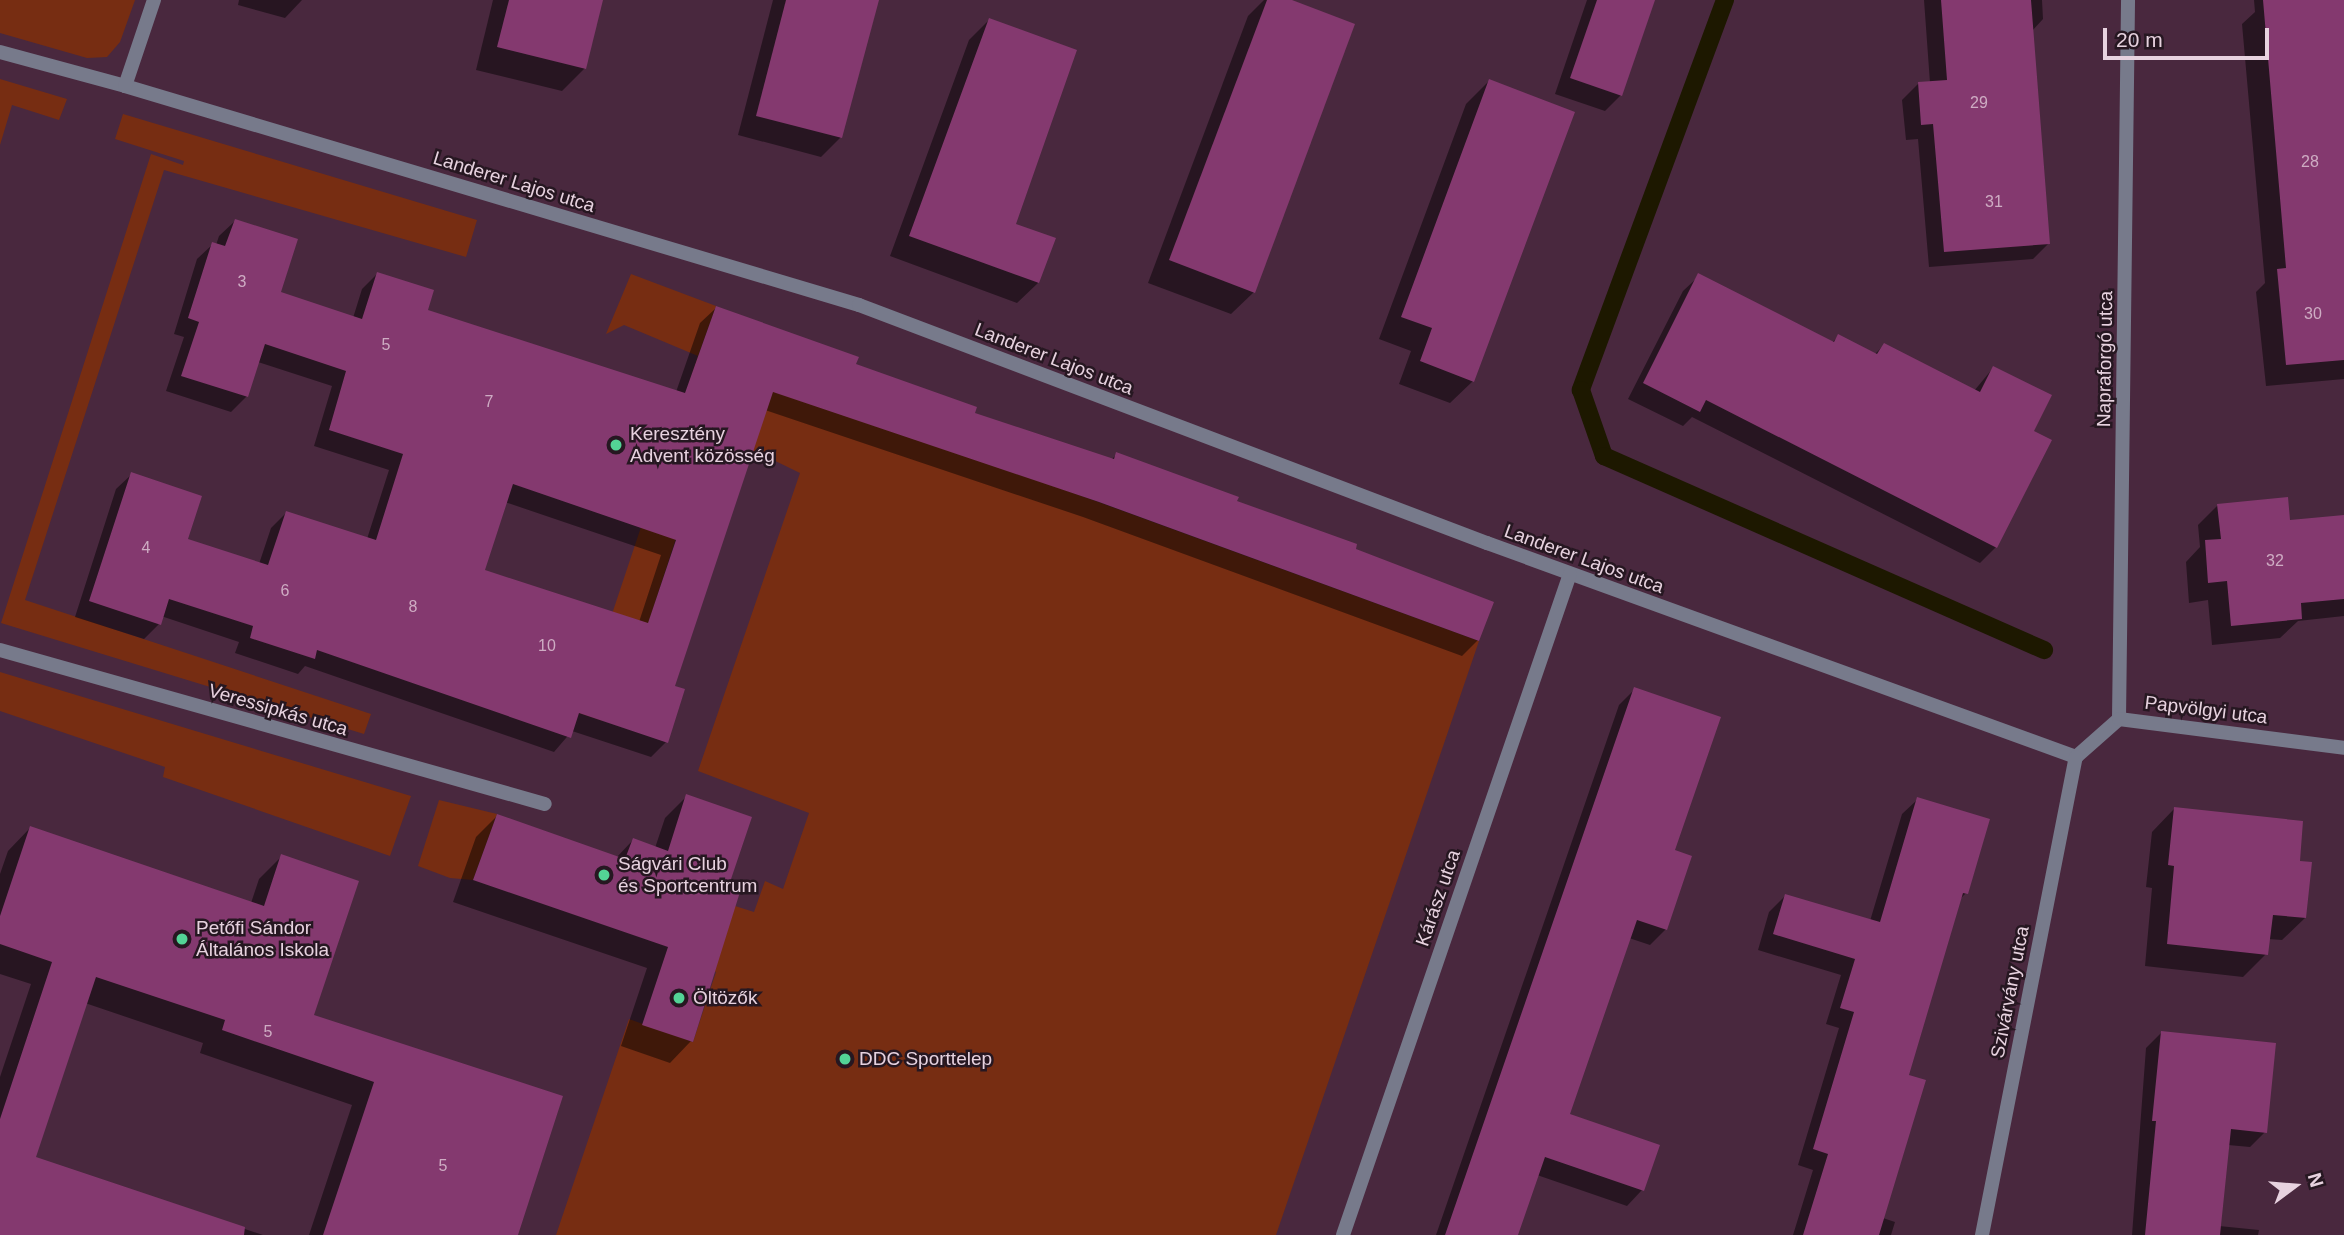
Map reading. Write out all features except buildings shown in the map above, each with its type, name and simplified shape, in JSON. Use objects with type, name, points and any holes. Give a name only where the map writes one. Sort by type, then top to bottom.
[{"type":"street","points":[[125,86],[154,0]]},
{"type":"street","name":"Napraforgó utca","points":[[2119,719],[2128,0]]},
{"type":"street","name":"Landerer Lajos utca","points":[[0,52],[125,86],[859,305],[1570,574],[2076,757]]},
{"type":"street","name":"Kárász utca","points":[[1343,1235],[1570,574]]},
{"type":"street","name":"Veressipkás utca","points":[[0,650],[545,804]]},
{"type":"street","name":"Papvölgyi utca","points":[[2076,757],[2119,719],[2344,748]]},
{"type":"street","name":"Szivárvány utca","points":[[1982,1235],[2076,757]]},
{"type":"shaded area","points":[[0,0],[135,0],[120,42],[107,57],[87,58],[0,33]]},
{"type":"shaded area","points":[[0,79],[67,99],[59,120],[12,105],[0,145]]},
{"type":"shaded area","points":[[123,114],[477,220],[466,257],[164,170],[25,600],[371,714],[364,734],[1,623],[151,154],[183,165],[184,161],[115,139]]},
{"type":"shaded area","points":[[631,274],[716,306],[698,356],[624,325],[606,334]]},
{"type":"shaded area","points":[[698,356],[1479,641],[1276,1235],[556,1235],[629,1019],[693,1042],[716,972],[701,966],[735,906],[754,912],[765,881],[783,889],[809,813],[698,771],[800,473],[757,452],[750,460],[706,446],[633,670],[621,667],[603,721],[579,713]]},
{"type":"shaded area","points":[[0,672],[411,796],[390,856],[163,777],[165,767],[0,711]]},
{"type":"shaded area","points":[[439,800],[497,814],[473,880],[450,878],[418,866]]},
{"type":"waterway","points":[[1725,0],[1581,390],[1604,456],[2044,650]]},
{"type":"place","name":"Keresztény Advent közösség","points":[[616,445]]},
{"type":"place","name":"Ságvári Club és Sportcentrum","points":[[604,875]]},
{"type":"place","name":"Petőfi Sándor Általános Iskola","points":[[182,939]]},
{"type":"place","name":"Öltözők","points":[[679,998]]},
{"type":"place","name":"DDC Sporttelep","points":[[845,1059]]}]
